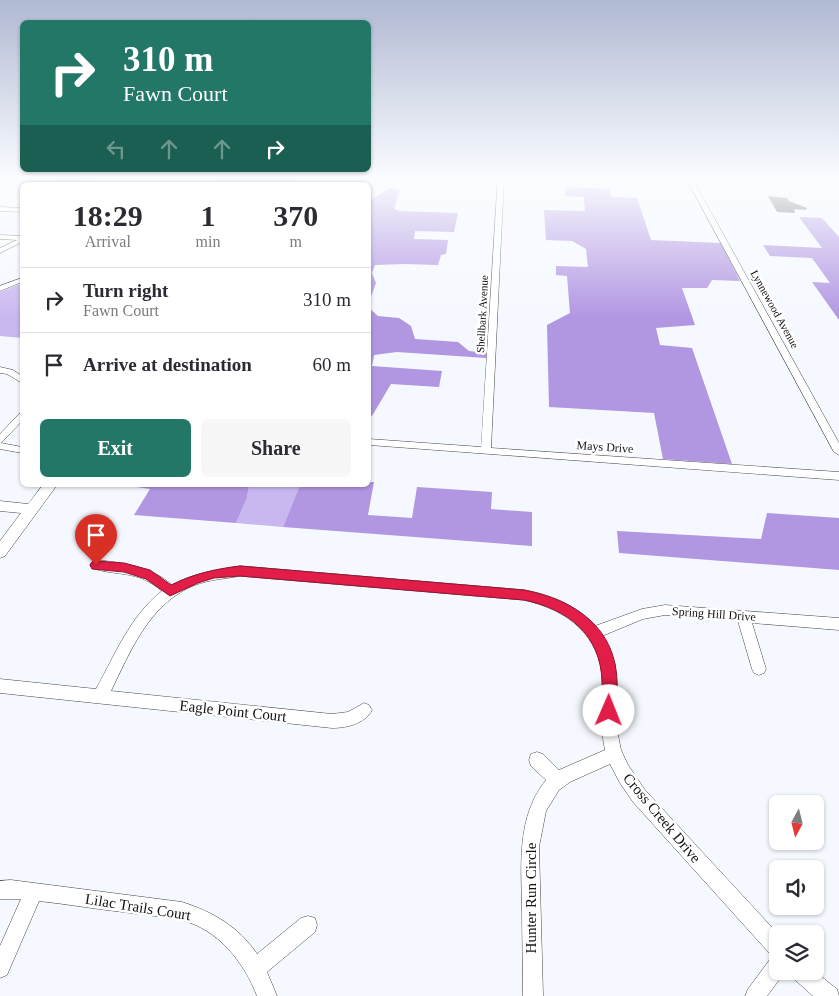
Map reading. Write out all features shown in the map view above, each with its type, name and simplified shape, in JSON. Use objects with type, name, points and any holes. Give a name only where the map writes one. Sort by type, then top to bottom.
[{"type":"street","name":"Shellbark Avenue","points":[[486,451],[498,224]]},
{"type":"street","name":"Lynnewood Avenue","points":[[714,224],[839,452]]},
{"type":"street","points":[[0,237],[20,239]]},
{"type":"street","points":[[0,251],[20,240]]},
{"type":"street","points":[[0,289],[20,281]]},
{"type":"street","points":[[0,370],[10,372],[20,379]]},
{"type":"street","points":[[0,440],[20,418]]},
{"type":"street","name":"Mays Drive","points":[[371,442],[839,476]]},
{"type":"street","points":[[0,446],[20,450]]},
{"type":"street","points":[[0,552],[48,487]]},
{"type":"street","points":[[0,506],[32,509]]},
{"type":"street","points":[[96,565],[124,568],[144,573],[159,581],[170,591]]},
{"type":"street","name":"Cross Creek Drive","points":[[100,697],[150,608],[170,591],[194,579],[214,574],[240,571],[524,595],[560,605],[583,621],[594,633],[603,648],[608,663],[610,681],[609,726],[614,755],[624,776],[639,796],[769,938]]},
{"type":"street","name":"Spring Hill Drive","points":[[594,633],[653,611],[675,610],[839,624]]},
{"type":"street","points":[[743,616],[759,669]]},
{"type":"street","name":"Eagle Point Court","points":[[0,686],[332,721],[344,721],[354,718],[364,710]]},
{"type":"street","name":"Hunter Run Circle","points":[[533,996],[530,847],[532,827],[541,799],[557,780],[578,767],[614,755]]},
{"type":"street","points":[[537,760],[557,780]]},
{"type":"street","name":"Lilac Trails Court","points":[[0,890],[34,892],[181,911],[196,915],[222,931],[242,948],[256,968],[267,996]]},
{"type":"street","points":[[0,968],[34,892]]},
{"type":"street","points":[[256,968],[308,925]]},
{"type":"street","points":[[755,996],[769,977]]},
{"type":"street","points":[[809,980],[830,996]]},
{"type":"shaded area","points":[[371,224],[456,224],[454,232],[415,231],[414,239],[448,240],[446,254],[441,255],[438,265],[375,265],[372,273],[376,283],[371,297]]},
{"type":"shaded area","points":[[545,224],[646,224],[651,240],[721,243],[740,281],[712,280],[707,288],[682,288],[695,325],[656,328],[660,345],[692,348],[732,464],[663,459],[654,413],[549,407],[547,325],[570,313],[567,276],[556,275],[556,266],[588,267],[586,249],[572,241],[546,240]]},
{"type":"shaded area","points":[[805,224],[828,224],[839,237],[839,320],[812,282],[830,283],[812,258],[770,256],[763,245],[822,248]]},
{"type":"shaded area","points":[[20,284],[20,338],[0,336],[0,292]]},
{"type":"shaded area","points":[[371,310],[378,316],[399,318],[411,326],[415,339],[458,342],[469,351],[487,353],[486,358],[397,352],[374,355],[372,366],[442,371],[439,387],[391,384],[372,416]]},
{"type":"shaded area","points":[[371,482],[374,482],[368,515],[412,518],[417,487],[492,492],[491,509],[532,512],[532,546],[283,527],[299,487],[371,487]]},
{"type":"shaded area","points":[[136,487],[249,487],[247,498],[236,523],[134,515],[150,489]]},
{"type":"shaded area","points":[[249,487],[299,487],[283,527],[236,523],[247,498]]},
{"type":"shaded area","points":[[767,513],[839,518],[839,570],[619,553],[617,531],[761,539]]},
{"type":"route","points":[[96,565],[136,570],[150,575],[170,591],[194,579],[240,571],[533,596],[560,605],[573,613],[588,626],[600,642],[608,663],[610,681],[609,711]]}]
